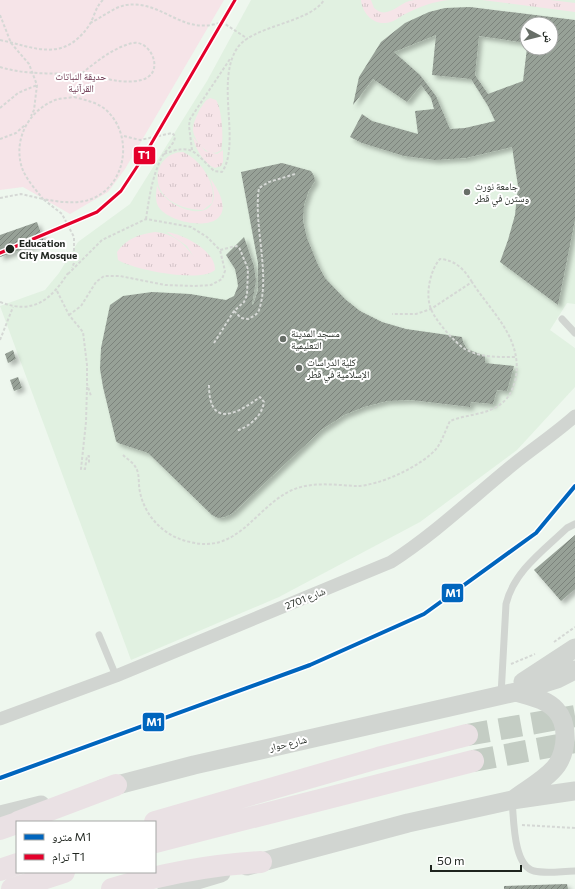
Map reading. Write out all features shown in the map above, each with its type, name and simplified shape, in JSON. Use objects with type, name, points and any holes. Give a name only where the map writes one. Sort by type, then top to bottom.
[{"type":"highway","points":[[156,822],[378,758],[466,735]]},
{"type":"highway","points":[[156,842],[473,761]]},
{"type":"highway","points":[[21,821],[116,785]]},
{"type":"highway","points":[[0,829],[16,823]]},
{"type":"highway","points":[[112,889],[217,865],[261,862]]},
{"type":"highway","points":[[0,870],[16,864]]},
{"type":"highway","points":[[12,889],[61,873]]},
{"type":"main road","points":[[509,693],[575,648]]},
{"type":"main road","name":"شارع حوار","points":[[0,815],[194,765],[509,693],[558,679],[575,670]]},
{"type":"main road","points":[[509,693],[544,701],[556,710],[563,722],[565,737],[563,752],[557,765],[549,773],[512,800]]},
{"type":"main road","points":[[167,889],[261,862],[408,823],[512,800],[542,797],[575,791]]},
{"type":"main road","points":[[542,797],[575,800]]},
{"type":"street","name":"شارع 2701","points":[[0,719],[116,676],[391,562],[414,548],[462,510],[515,463],[575,416]]},
{"type":"lane","points":[[562,319],[575,333]]},
{"type":"lane","points":[[509,693],[503,667],[506,604],[513,583],[520,574],[567,528],[575,524]]},
{"type":"lane","points":[[99,635],[116,676]]},
{"type":"lane","points":[[512,800],[520,859],[528,868],[540,872],[575,871]]},
{"type":"path","points":[[192,150],[189,126],[190,119],[237,48],[268,29],[310,13],[321,5],[324,0]]},
{"type":"path","points":[[0,40],[35,50],[47,51],[60,49],[72,44],[82,36],[101,1]]},
{"type":"path","points":[[90,23],[124,6],[138,4],[153,7],[192,26],[214,25],[222,22],[248,40]]},
{"type":"path","points":[[0,15],[11,44],[29,64],[37,85],[34,110],[21,134],[19,152],[22,169],[43,199],[62,214],[74,237],[74,264],[57,291],[47,300],[28,307],[13,307],[0,302]]},
{"type":"path","points":[[0,67],[11,70],[33,72],[81,74],[119,81],[141,80],[148,77],[152,72],[154,64],[147,46],[141,42],[115,50],[81,74]]},
{"type":"path","points":[[164,154],[180,148],[192,150],[214,172],[222,172],[227,165],[229,137],[228,71],[231,58]]},
{"type":"path","points":[[0,108],[18,93],[37,85]]},
{"type":"path","points":[[0,138],[16,133],[24,127],[29,119],[41,107],[57,100],[74,97],[90,101],[105,109],[116,122],[123,136],[124,156],[119,172],[109,187],[95,197],[78,202],[43,199],[21,194],[0,198]]},
{"type":"path","points":[[123,136],[140,140],[172,133],[175,139],[164,154],[152,187],[146,219]]},
{"type":"path","points":[[234,311],[241,318],[248,319],[259,311],[262,293],[262,262],[257,204],[259,188],[269,182],[295,174]]},
{"type":"path","points":[[68,274],[102,240],[146,219],[190,227],[207,237],[220,250],[225,271],[222,279],[210,285],[164,285],[120,276],[104,276],[96,282],[86,300],[69,316]]},
{"type":"path","points":[[214,343],[234,311],[244,302],[247,295],[248,269],[240,247],[236,246],[220,250]]},
{"type":"path","points":[[124,455],[137,468],[140,492],[147,512],[157,525],[178,538],[190,542],[217,544],[231,539],[241,532],[272,503],[291,490],[317,485],[358,486],[378,482],[394,476],[418,463],[437,447],[450,420],[462,416],[483,413],[502,403],[510,396],[515,384],[516,357],[506,328],[462,268],[450,260],[440,259],[435,265],[430,282],[429,298],[431,309],[448,333],[464,348],[493,358],[516,357]]},
{"type":"path","points":[[392,314],[416,314],[431,309],[472,282]]},
{"type":"path","points":[[57,291],[69,316],[83,332],[87,365],[87,384],[86,422],[81,469],[85,469],[87,456],[89,456],[89,463]]},
{"type":"path","points":[[0,340],[13,307]]},
{"type":"path","points":[[87,384],[91,396]]},
{"type":"path","points":[[209,385],[212,404],[216,410],[224,414],[235,413],[260,397],[264,402],[263,408],[255,419],[245,428],[236,431]]},
{"type":"path","points":[[550,645],[575,627]]},
{"type":"path","points":[[503,667],[540,652]]},
{"type":"path","points":[[515,824],[575,828]]},
{"type":"shaded area","name":"كلية الدراسات الإسلامية في قطر","points":[[251,0],[575,0],[575,304],[567,303],[550,330],[575,348],[575,387],[517,450],[420,522],[279,597],[131,660],[0,306],[45,290],[59,273],[78,242],[130,204],[207,81]]},
{"type":"green space","name":"حديقة النباتات القرآنية","points":[[0,0],[224,0],[125,169],[108,192],[70,214],[23,187],[0,190]]},
{"type":"green space","points":[[361,0],[371,0],[374,8],[384,12],[414,0],[450,0],[427,5],[410,11],[388,23],[380,23],[368,16],[363,9]]},
{"type":"green space","points":[[482,0],[550,0],[575,3],[575,12]]},
{"type":"green space","points":[[210,98],[216,100],[218,104],[222,132],[221,150],[212,153],[207,151],[199,144],[193,130],[194,122],[200,109],[205,101]]},
{"type":"green space","points":[[193,137],[205,151],[217,154],[223,150],[223,162],[221,166],[215,168],[207,163],[198,151]]},
{"type":"green space","points":[[183,152],[196,161],[206,173],[210,181],[213,196],[212,203],[203,210],[188,208],[174,203],[166,197],[158,183],[159,168],[163,162],[175,153]]},
{"type":"green space","points":[[210,178],[221,198],[222,211],[216,219],[205,223],[191,223],[165,214],[158,206],[156,199],[157,185],[162,194],[171,202],[183,208],[194,211],[204,210],[211,205],[214,195]]},
{"type":"green space","points":[[155,232],[178,240],[195,259],[187,246],[167,232],[181,236],[197,245],[210,256],[214,263],[215,270],[207,274],[196,275],[167,274],[138,268],[118,260],[117,252],[129,240],[144,234]]},
{"type":"building","points":[[470,7],[543,16],[519,16],[519,42],[479,36],[475,75],[488,94],[523,81],[526,56],[559,56],[559,18],[575,20],[575,220],[558,305],[500,262],[515,215],[518,186],[512,147],[466,158],[435,160],[404,156],[362,143],[350,137],[362,114],[372,121],[418,134],[415,111],[434,109],[431,98],[421,85],[407,102],[373,79],[353,105],[359,77],[381,42],[405,23],[429,12],[445,8]],"holes":[[[436,35],[432,75],[471,79],[488,106],[495,121],[465,128],[450,129],[436,96],[420,75],[394,52]]]},
{"type":"building","name":"مسجد المدينة التعليمية","points":[[282,163],[311,171],[314,176],[315,181],[309,190],[304,205],[303,221],[307,238],[325,278],[345,299],[360,311],[382,322],[406,329],[462,337],[467,349],[485,356],[485,363],[514,366],[507,391],[497,390],[493,404],[471,402],[470,407],[411,400],[387,401],[364,407],[344,415],[321,430],[233,513],[225,517],[218,518],[212,515],[148,453],[116,441],[100,369],[101,348],[110,305],[123,296],[152,292],[190,294],[226,300],[234,296],[238,286],[237,279],[235,269],[226,255],[244,237],[254,266],[256,281],[253,305],[258,290],[258,263],[241,172]]},
{"type":"building","points":[[37,222],[44,242],[0,257],[0,235]]},
{"type":"building","points":[[13,350],[16,359],[8,363],[5,354]]},
{"type":"building","points":[[18,377],[22,388],[14,391],[10,380]]},
{"type":"building","points":[[575,535],[575,589],[561,601],[534,570]]},
{"type":"building","points":[[567,884],[568,889],[504,889],[504,886]]},
{"type":"tunnel","points":[[467,735],[575,716]]},
{"type":"tunnel","points":[[473,761],[575,742]]},
{"type":"metro line","name":"M1","points":[[0,778],[310,665],[424,614],[536,533],[575,486]]},
{"type":"tram line","name":"T1","points":[[0,253],[97,212],[121,191],[144,156],[235,0]]},
{"type":"place","name":"جامعة نورث وسترن في قطر","points":[[467,192]]},
{"type":"place","name":"Education City Mosque","points":[[10,249]]},
{"type":"place","name":"مسجد المدينة التعليمية","points":[[283,339]]},
{"type":"place","name":"كلية الدراسات الإسلامية في قطر","points":[[299,368]]}]
